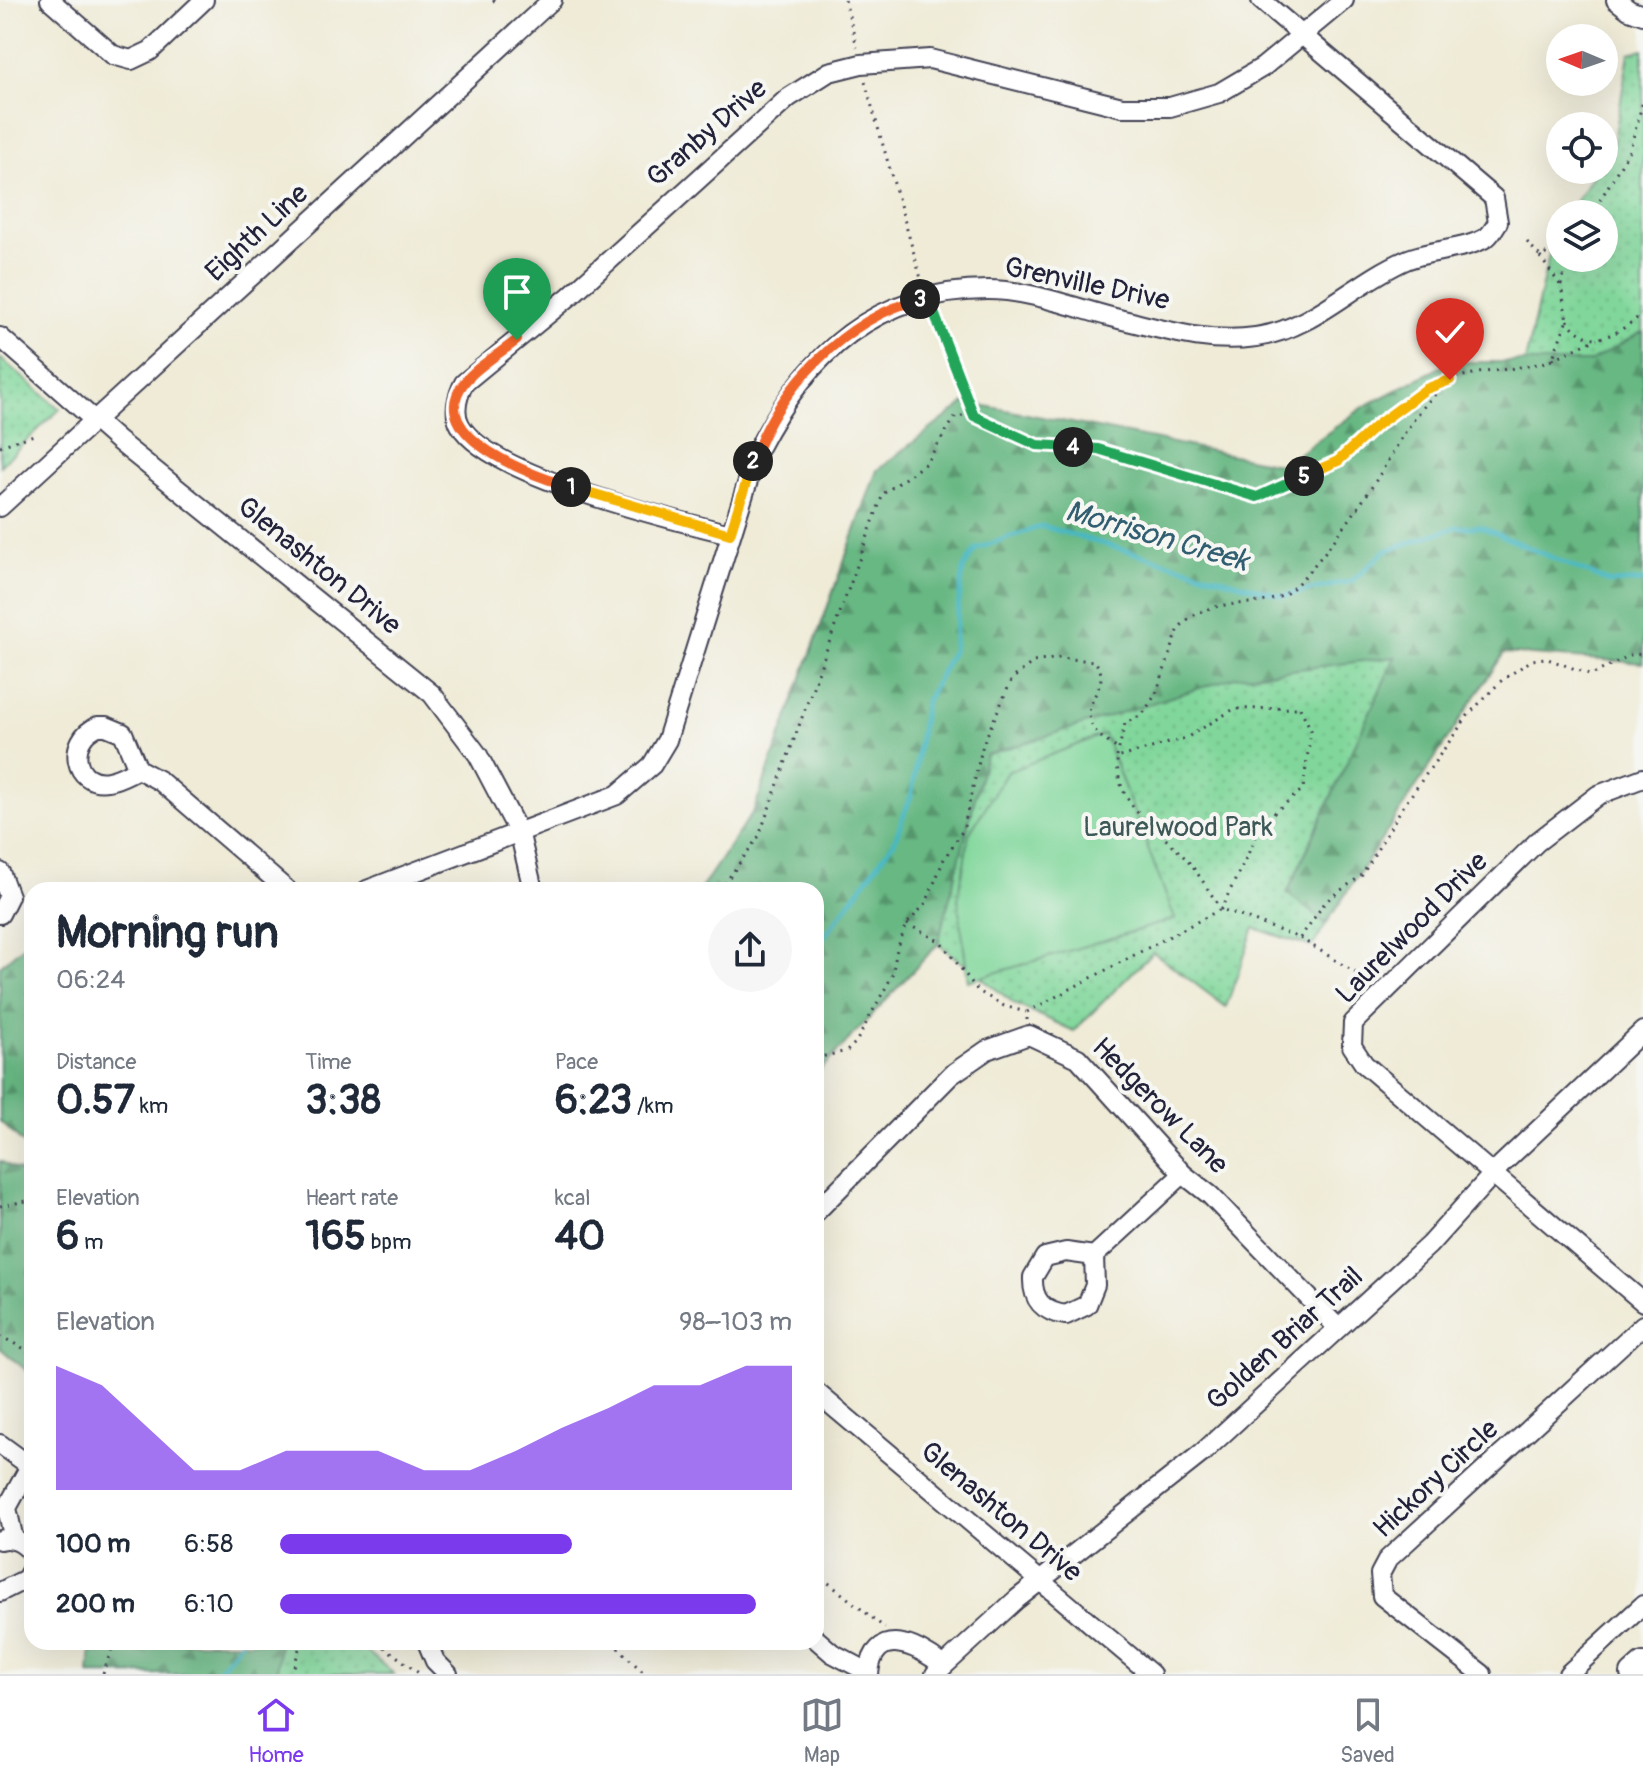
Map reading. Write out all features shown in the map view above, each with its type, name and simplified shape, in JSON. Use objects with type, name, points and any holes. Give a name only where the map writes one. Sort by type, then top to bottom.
[{"type":"main road","points":[[1633,1674],[1643,1665]]},
{"type":"street","points":[[50,0],[113,55],[131,60],[150,51],[204,0]]},
{"type":"street","name":"Eighth Line","points":[[0,507],[552,0]]},
{"type":"street","name":"Grenville Drive","points":[[389,882],[520,835],[617,795],[652,765],[667,740],[758,449],[778,410],[825,353],[859,325],[897,305],[928,297],[989,290],[1210,341],[1257,337],[1298,326],[1405,260],[1488,237],[1498,222],[1494,198],[1261,0]]},
{"type":"street","name":"Granby Drive","points":[[730,534],[553,482],[509,464],[480,447],[459,424],[458,397],[464,383],[570,296],[788,98],[829,72],[861,64],[930,59],[1122,107],[1170,107],[1219,93],[1263,67],[1344,0]]},
{"type":"street","points":[[1616,0],[1629,10],[1643,15]]},
{"type":"street","name":"Glenashton Drive","points":[[0,337],[95,420],[432,694],[478,755],[520,835],[531,882]]},
{"type":"street","points":[[138,769],[160,781],[278,882]]},
{"type":"street","name":"Laurelwood Drive","points":[[1494,1172],[1364,1064],[1352,1046],[1353,1023],[1537,842],[1598,795],[1643,778]]},
{"type":"street","points":[[0,872],[5,878],[9,896],[0,914]]},
{"type":"street","name":"Hedgerow Lane","points":[[824,1204],[951,1075],[987,1050],[1029,1035],[1078,1058],[1183,1174],[1210,1195],[1338,1328]]},
{"type":"street","name":"Golden Briar Trail","points":[[907,1643],[938,1670],[1039,1581],[1202,1453],[1429,1245],[1494,1172],[1641,1035]]},
{"type":"street","points":[[1494,1172],[1643,1302]]},
{"type":"street","points":[[1094,1256],[1183,1174]]},
{"type":"street","name":"Hickory Circle","points":[[1482,1674],[1410,1615],[1389,1605],[1378,1588],[1380,1574],[1388,1559],[1643,1325]]},
{"type":"street","name":"Glenashton Drive","points":[[824,1399],[1151,1674]]},
{"type":"street","points":[[0,1444],[24,1462]]},
{"type":"street","points":[[7,1540],[7,1508],[24,1477]]},
{"type":"street","points":[[0,1592],[24,1580]]},
{"type":"street","points":[[1568,1674],[1643,1605]]},
{"type":"street","points":[[824,1646],[868,1673],[871,1659],[878,1649],[892,1642],[907,1643]]},
{"type":"street","points":[[430,1650],[435,1661],[448,1674]]},
{"type":"path","points":[[493,0],[499,5]]},
{"type":"path","points":[[845,0],[928,297],[974,416]]},
{"type":"path","points":[[1600,200],[1630,149],[1643,101]]},
{"type":"path","points":[[1527,242],[1561,286]]},
{"type":"path","points":[[1540,256],[1546,254]]},
{"type":"path","points":[[1552,360],[1567,320],[1561,286],[1564,272]]},
{"type":"path","points":[[726,882],[759,836],[883,494],[926,463],[956,416],[974,416],[1037,445],[1098,449],[1257,497],[1338,461],[1377,425],[1426,389],[1479,372],[1529,367],[1552,360],[1597,339],[1614,336],[1643,313]]},
{"type":"path","points":[[1567,320],[1578,332],[1597,339]]},
{"type":"path","points":[[1372,983],[1300,938],[1221,909],[1186,860],[1126,801],[1117,780],[1118,749],[1125,723],[1142,715],[1156,694],[1179,628],[1187,619],[1204,608],[1267,600],[1290,591],[1373,485],[1430,396],[1455,378]]},
{"type":"path","points":[[0,446],[37,434]]},
{"type":"path","points":[[1300,938],[1326,901],[1362,875],[1402,808],[1469,714],[1502,680],[1532,660],[1558,661],[1592,675],[1630,655],[1643,654]]},
{"type":"path","points":[[824,1056],[847,1051],[856,1042],[892,976],[897,949],[907,924],[926,903],[944,859],[963,830],[983,744],[1005,690],[1022,669],[1033,662],[1059,658],[1094,661],[1099,667],[1102,682],[1091,700],[1088,717],[1097,734],[1118,749]]},
{"type":"path","points":[[907,924],[941,942],[978,991],[1004,1006],[1027,1012],[1221,909],[1264,821],[1303,789],[1311,730],[1300,708],[1234,709],[1186,738],[1117,758]]},
{"type":"path","points":[[1027,1012],[1027,1021]]},
{"type":"path","points":[[0,1206],[24,1202]]},
{"type":"path","points":[[0,1336],[24,1349]]},
{"type":"path","points":[[824,1580],[873,1621],[907,1643]]},
{"type":"path","points":[[103,1674],[111,1650]]},
{"type":"path","points":[[292,1674],[299,1650]]},
{"type":"path","points":[[388,1650],[420,1674]]},
{"type":"path","points":[[620,1650],[645,1674]]},
{"type":"green space","points":[[1643,49],[1643,331],[1589,362],[1525,362],[1546,268],[1546,272],[1618,272],[1618,200],[1577,200],[1587,184],[1618,184],[1618,117],[1629,53]]},
{"type":"green space","points":[[1643,331],[1643,663],[1504,653],[1326,924],[1287,894],[1394,658],[986,755],[938,944],[824,1066],[824,882],[705,882],[754,810],[877,470],[966,402],[1283,465],[1365,406],[1450,362],[1589,362]]},
{"type":"green space","points":[[0,358],[60,409],[0,466]]},
{"type":"green space","name":"Laurelwood Park","points":[[1395,657],[1287,893],[1326,924],[1312,947],[1254,928],[1226,1007],[1153,952],[1074,1031],[1015,1004],[938,944],[986,755],[1235,677]]},
{"type":"green space","points":[[1104,734],[1175,919],[968,981],[958,899],[969,834],[1007,772]]},
{"type":"green space","points":[[24,946],[24,1144],[0,1121],[0,966]]},
{"type":"green space","points":[[0,1161],[24,1173],[24,1368],[0,1348]]},
{"type":"green space","points":[[90,1650],[279,1650],[277,1674],[89,1674]]},
{"type":"green space","points":[[279,1650],[366,1650],[394,1674],[277,1674]]},
{"type":"waterway","name":"Morrison Creek","points":[[824,937],[894,842],[912,793],[925,703],[953,650],[963,569],[976,549],[1042,526],[1282,596],[1352,581],[1385,551],[1456,527],[1481,527],[1611,583],[1643,581]]},
{"type":"waterway","name":"Morrison Creek","points":[[215,1674],[234,1650]]},
{"type":"route","points":[[517,340],[464,383],[458,397],[459,424],[480,447],[509,464],[553,482],[730,534],[758,449],[778,410],[825,353],[859,325],[897,305],[928,297],[974,416],[1037,445],[1098,449],[1257,497],[1338,461],[1377,425],[1426,389],[1450,380]]}]
